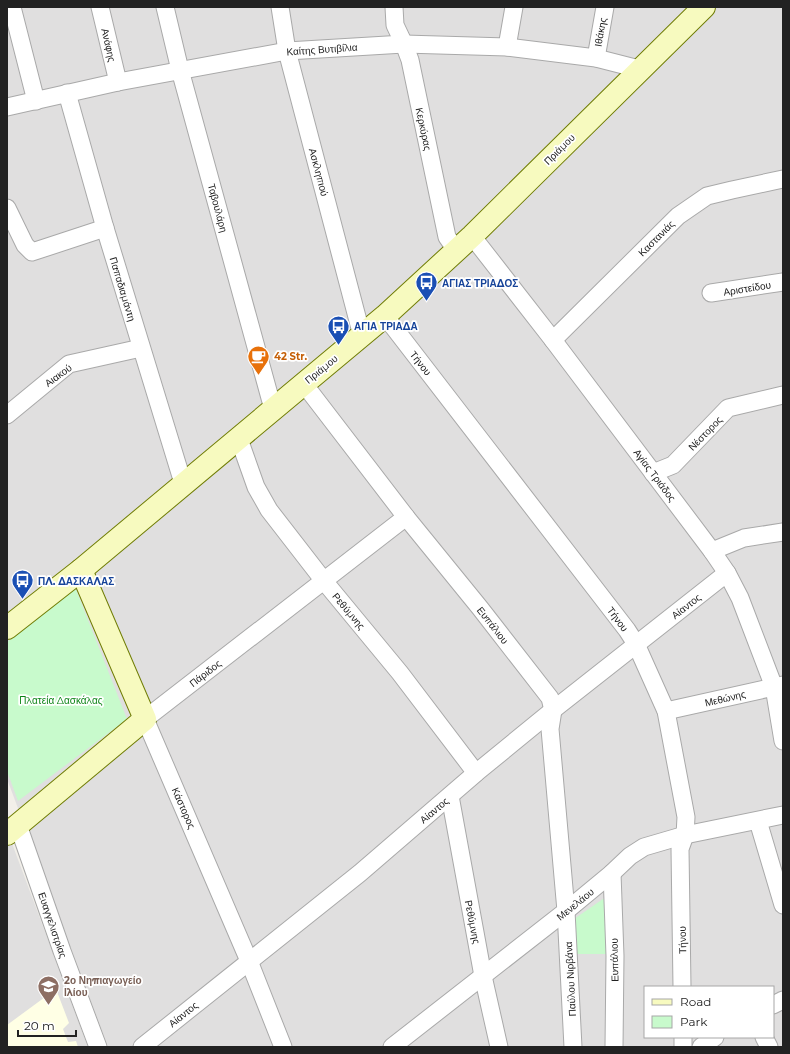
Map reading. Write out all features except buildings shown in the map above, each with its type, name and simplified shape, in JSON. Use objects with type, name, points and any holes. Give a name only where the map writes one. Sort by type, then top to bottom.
[{"type":"street","points":[[12,7],[36,101]]},
{"type":"street","name":"Ανάφης","points":[[100,7],[118,82]]},
{"type":"street","name":"Ταβουλάρη","points":[[165,7],[180,70],[273,409]]},
{"type":"street","name":"Ασκληπιού","points":[[280,7],[287,51],[362,336]]},
{"type":"street","name":"Κερκύρας","points":[[394,7],[395,25],[410,60],[447,237],[456,250]]},
{"type":"street","points":[[507,47],[514,7]]},
{"type":"street","name":"Ιθάκης","points":[[596,58],[605,7]]},
{"type":"street","name":"Πριάμου","points":[[7,628],[81,570],[183,483],[239,439],[385,316],[472,236],[704,7]]},
{"type":"street","name":"Καίτης Βυτιβίλια","points":[[7,107],[118,82],[287,51],[404,44],[507,47],[596,58],[639,70]]},
{"type":"street","name":"Παπαδιαμάντη","points":[[67,93],[105,228],[183,483]]},
{"type":"street","name":"Καστανιάς","points":[[553,340],[678,216],[707,196],[783,179]]},
{"type":"street","points":[[7,208],[25,245],[32,252],[105,228]]},
{"type":"street","name":"Αγίας Τριάδος","points":[[472,236],[553,340],[727,573],[740,598],[779,686],[783,741]]},
{"type":"street","name":"Αριστείδου","points":[[711,294],[783,282]]},
{"type":"street","name":"Τήνου","points":[[385,316],[627,630],[636,644],[666,712],[686,817],[685,835],[680,849],[682,986]]},
{"type":"street","name":"Αιακού","points":[[7,416],[69,364],[141,348]]},
{"type":"street","name":"Ευπάλιου","points":[[304,384],[406,517],[480,608],[550,698],[553,710]]},
{"type":"street","name":"Νέστορος","points":[[653,473],[672,465],[728,408],[783,395]]},
{"type":"street","name":"Ρεθύμνης","points":[[239,439],[256,487],[269,510],[324,581],[400,672],[476,773]]},
{"type":"street","name":"Πάριδος","points":[[13,830],[145,719],[406,517]]},
{"type":"street","points":[[712,551],[744,538],[783,532]]},
{"type":"street","name":"Κάστορος","points":[[81,570],[249,961],[283,1047]]},
{"type":"street","name":"Αίαντος","points":[[142,1047],[360,873],[476,773],[553,710],[727,573]]},
{"type":"street","name":"Μεθώνης","points":[[666,712],[779,686]]},
{"type":"street","points":[[553,710],[550,729],[566,911]]},
{"type":"street","name":"Ρεθύμνης","points":[[450,796],[483,976],[499,1047]]},
{"type":"street","name":"Μενελάου","points":[[392,1047],[566,911],[630,856],[644,847],[685,835],[783,815]]},
{"type":"street","points":[[758,821],[783,905]]},
{"type":"street","name":"Ευαγγελιστρίας","points":[[13,830],[98,1047]]},
{"type":"street","name":"Ευπάλιου","points":[[612,873],[615,956],[614,1047]]},
{"type":"street","name":"Παύλου Νιρβάνα","points":[[566,911],[573,1047]]},
{"type":"street","points":[[774,1004],[783,1000]]},
{"type":"street","points":[[701,1047],[714,1038]]},
{"type":"street","points":[[764,1038],[769,1047]]},
{"type":"shaded area","points":[[7,7],[690,7],[462,233],[371,317],[134,512],[7,614]]},
{"type":"shaded area","points":[[715,7],[783,7],[783,1047],[108,1047],[7,779],[7,635],[692,30]]},
{"type":"shaded area","points":[[7,830],[88,1047],[7,1047]]},
{"type":"shaded area","name":"2ο Νηπιαγωγείο Ιλίου","points":[[56,989],[69,1023],[63,1029],[68,1042],[76,1041],[78,1047],[7,1047],[7,1025]]},
{"type":"green space","name":"Πλατεία Δασκάλας","points":[[75,587],[127,719],[18,801],[7,771],[7,642]]},
{"type":"green space","points":[[603,899],[607,899],[609,954],[576,954],[574,919]]},
{"type":"place","name":"ΑΓΙΑΣ ΤΡΙΑΔΟΣ","points":[[426,302]]},
{"type":"place","name":"ΑΓΙΑ ΤΡΙΑΔΑ","points":[[339,346]]},
{"type":"place","name":"42 Str.","points":[[259,376]]},
{"type":"place","name":"ΠΛ. ΔΑΣΚΑΛΑΣ","points":[[23,600]]},
{"type":"place","name":"2ο Νηπιαγωγείο Ιλίου","points":[[48,1006]]}]
